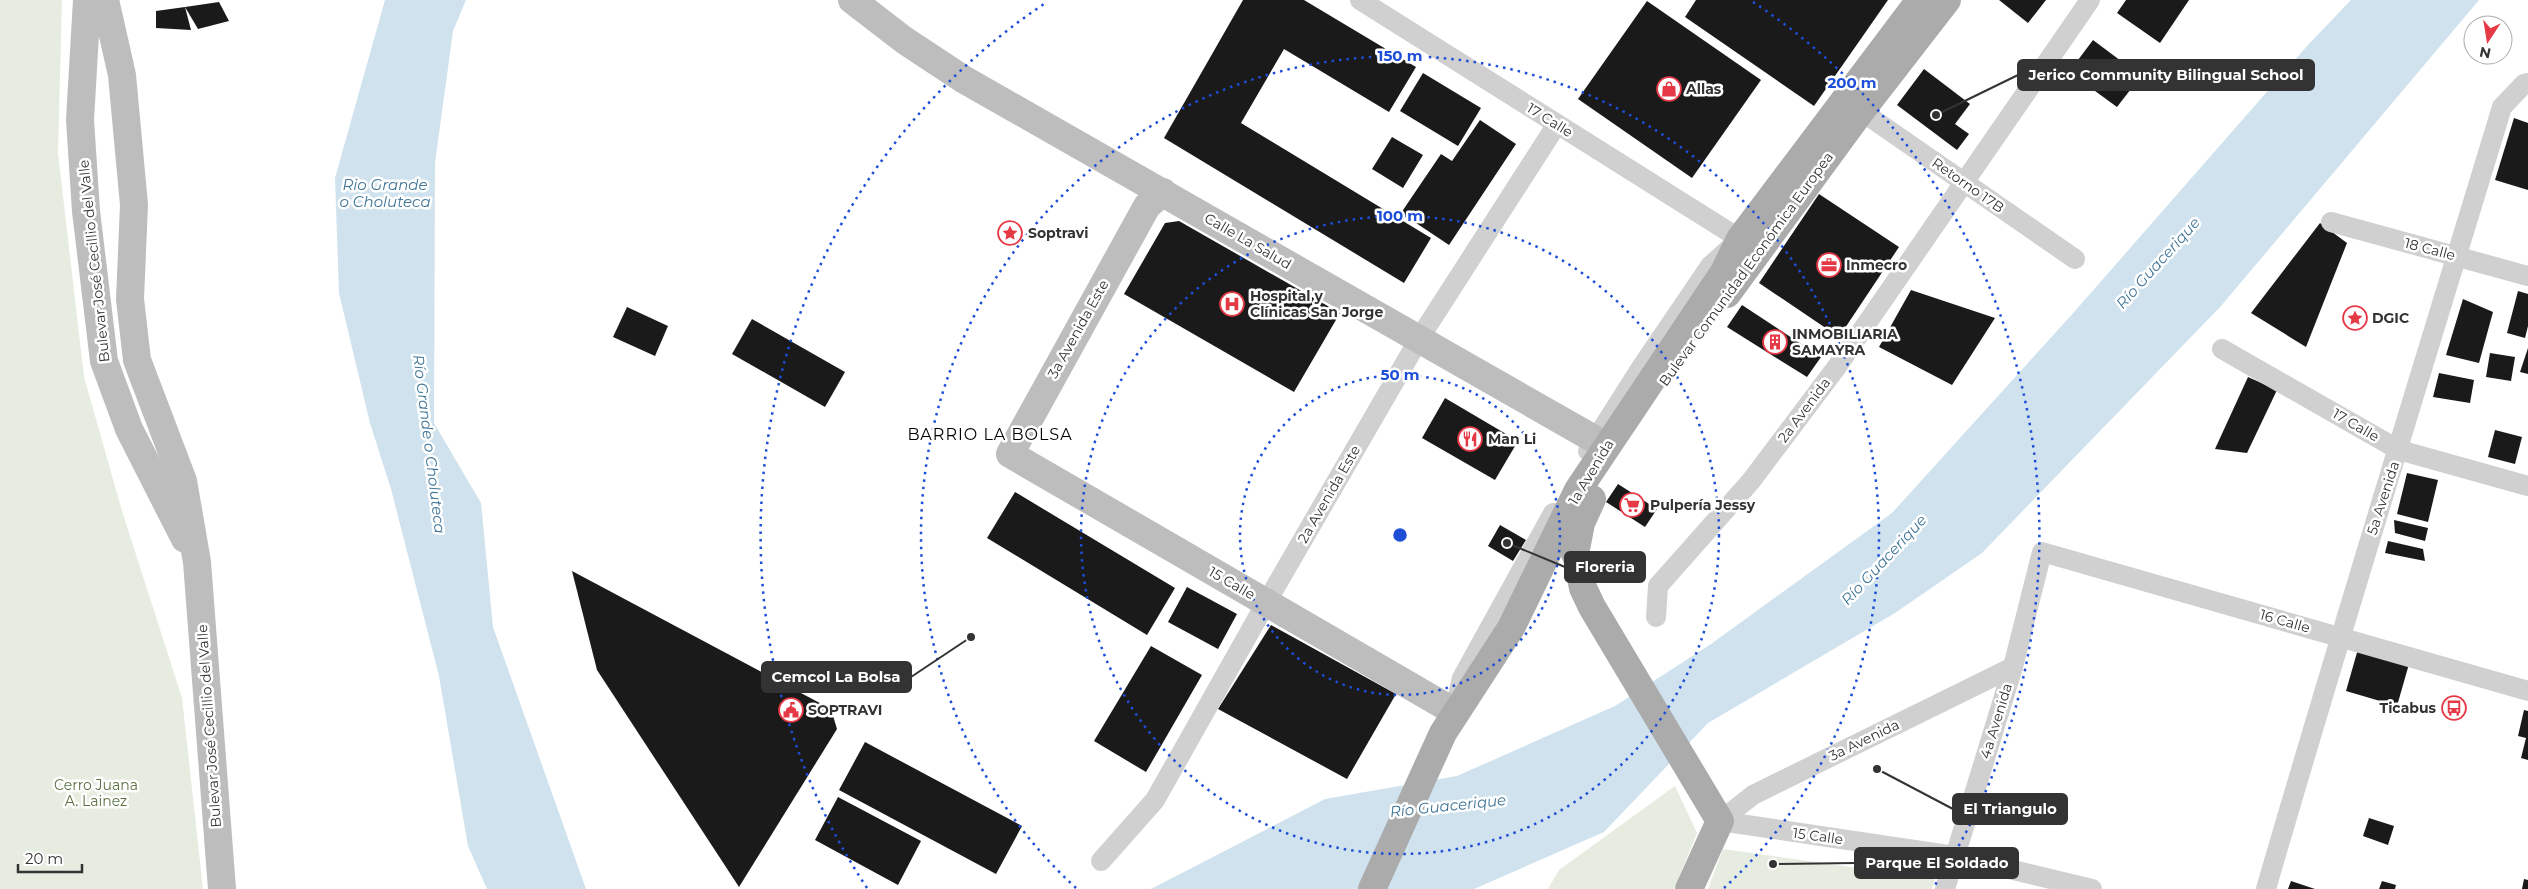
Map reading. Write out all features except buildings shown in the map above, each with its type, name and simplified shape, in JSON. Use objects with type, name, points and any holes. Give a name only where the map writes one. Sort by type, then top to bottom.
[{"type":"main road","points":[[88,0],[96,41],[99,136],[115,305],[123,354],[148,436],[159,491]]},
{"type":"main road","name":"Bulevar José Cecillio del Valle","points":[[88,0],[80,120],[86,211],[104,361],[129,429],[159,491],[197,562]]},
{"type":"main road","name":"Bulevar José Cecillio del Valle","points":[[105,0],[122,75],[134,205],[130,299],[137,360],[183,481],[197,562],[222,889]]},
{"type":"main road","name":"Calle La Salud","points":[[852,0],[904,40],[1152,193],[1419,339],[1594,439]]},
{"type":"main road","name":"Bulevar Comunidad Económica Europea","points":[[1740,238],[1920,0]]},
{"type":"main road","name":"Bulevar Comunidad Económica Europea","points":[[1575,554],[1581,523],[1606,469],[1629,432],[1673,368],[1861,112],[1947,0]]},
{"type":"main road","name":"3a Avenida Este","points":[[1010,454],[1152,193]]},
{"type":"main road","name":"1a Avenida","points":[[1372,889],[1449,722],[1474,686],[1526,600],[1578,490],[1724,272],[1740,238]]},
{"type":"main road","points":[[1594,439],[1600,451],[1598,461],[1574,508],[1571,522],[1575,554],[1584,588],[1592,607],[1720,822]]},
{"type":"main road","name":"15 Calle","points":[[1010,454],[1266,603],[1449,722]]},
{"type":"main road","name":"3a Avenida","points":[[1689,889],[1720,822]]},
{"type":"street","name":"17 Calle","points":[[1360,0],[1740,238]]},
{"type":"street","name":"2a Avenida","points":[[1656,617],[1658,586],[1751,481],[1836,368],[2090,0]]},
{"type":"street","name":"5a Avenida","points":[[2266,889],[2339,636],[2398,450],[2502,107],[2524,84],[2528,83]]},
{"type":"street","name":"Retorno 17B","points":[[1861,112],[2075,260]]},
{"type":"street","name":"2a Avenida Este","points":[[1101,861],[1156,800],[1266,603],[1419,339],[1556,124]]},
{"type":"street","name":"18 Calle","points":[[2331,222],[2528,276]]},
{"type":"street","name":"Bulevar Comunidad Económica Europea","points":[[1594,439],[1710,266],[1740,238]]},
{"type":"street","name":"17 Calle","points":[[2222,349],[2398,450],[2528,486]]},
{"type":"street","name":"1a Avenida","points":[[1449,722],[1462,678],[1594,439]]},
{"type":"street","name":"16 Calle","points":[[2042,552],[2528,692]]},
{"type":"street","name":"4a Avenida","points":[[1945,889],[2013,667],[2042,552]]},
{"type":"street","name":"3a Avenida","points":[[1720,822],[1754,795],[2013,667]]},
{"type":"street","name":"15 Calle","points":[[1720,822],[1954,856],[2092,889]]},
{"type":"green space","name":"Cerro Juana A. Lainez","points":[[0,0],[62,0],[58,153],[84,377],[122,511],[182,698],[203,889],[0,889]]},
{"type":"green space","points":[[1675,786],[1697,833],[1674,889],[1548,889],[1559,870]]},
{"type":"green space","points":[[1723,849],[1935,879],[1932,889],[1708,889]]},
{"type":"water","name":"Rio Grande o Choluteca","points":[[385,0],[466,0],[453,31],[435,163],[434,423],[481,503],[493,627],[586,889],[487,889],[468,846],[439,676],[391,489],[370,423],[339,293],[335,178]]},
{"type":"water","name":"Río Guacerique","points":[[2351,0],[2479,0],[2466,15],[2463,15],[2463,19],[2221,306],[1982,553],[1895,613],[1708,723],[1604,832],[1474,889],[1151,889],[1325,799],[1457,776],[1615,706],[1711,644],[1892,513],[2075,311],[2308,45]]},
{"type":"place","name":"Allas","points":[[1669,89]]},
{"type":"place","name":"Jerico Community Bilingual School","points":[[1936,115]]},
{"type":"place","name":"Soptravi","points":[[1010,233]]},
{"type":"place","name":"Inmecro","points":[[1829,265]]},
{"type":"place","name":"Hospital y Clínicas San Jorge","points":[[1232,304]]},
{"type":"place","name":"DGIC","points":[[2355,318]]},
{"type":"place","name":"INMOBILIARIA SAMAYRA","points":[[1775,342]]},
{"type":"place","name":"Man Li","points":[[1470,439]]},
{"type":"place","name":"Pulpería Jessy","points":[[1632,505]]},
{"type":"place","name":"Floreria","points":[[1507,543]]},
{"type":"place","name":"Cemcol La Bolsa","points":[[971,637]]},
{"type":"place","name":"Ticabus","points":[[2454,708]]},
{"type":"place","name":"SOPTRAVI","points":[[791,710]]},
{"type":"place","name":"El Triangulo","points":[[1877,769]]},
{"type":"place","name":"Parque El Soldado","points":[[1773,864]]},
{"type":"district","name":"BARRIO LA BOLSA","points":[[990,434]]},
{"type":"water label","name":"Río Grande o Choluteca","points":[[429,444]]}]
